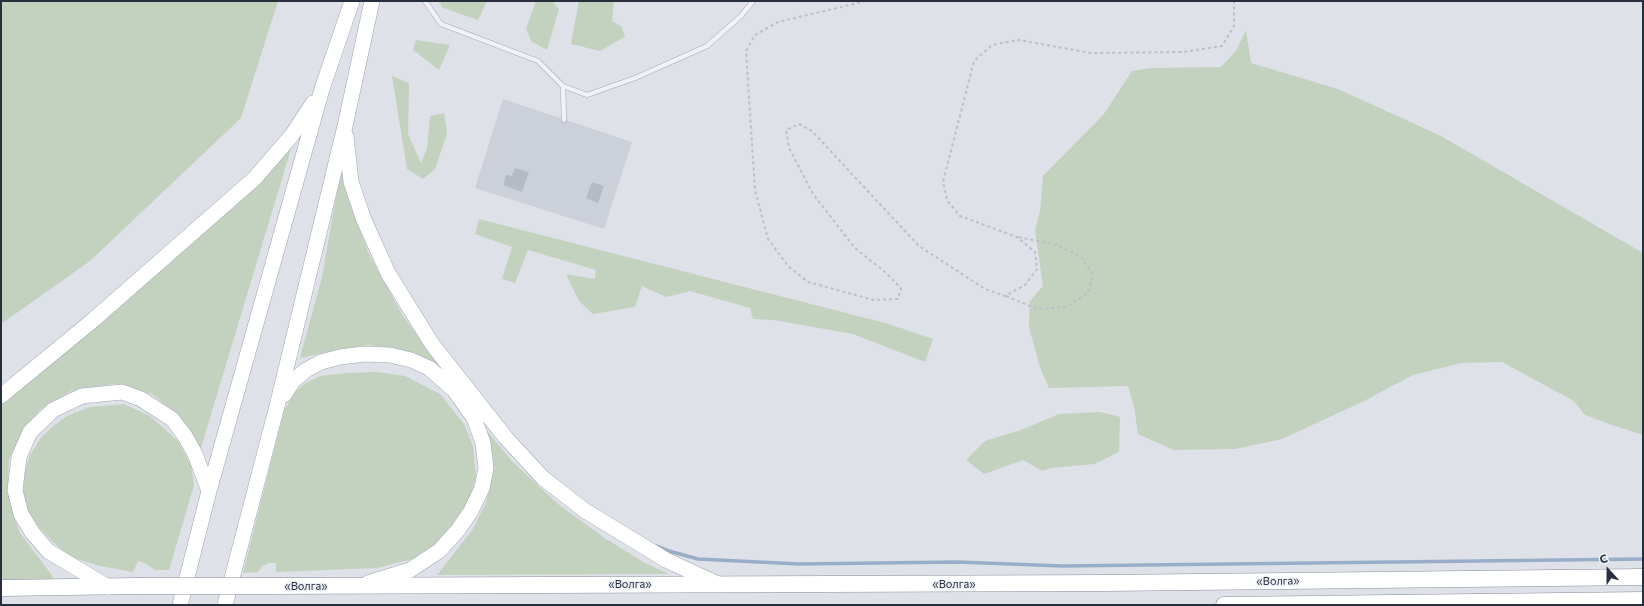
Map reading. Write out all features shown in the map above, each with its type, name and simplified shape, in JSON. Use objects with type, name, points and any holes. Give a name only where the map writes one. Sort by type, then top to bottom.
[{"type":"highway","name":"«Волга»","points":[[108,587],[1107,584],[1643,577]]},
{"type":"highway","points":[[1,588],[108,587]]},
{"type":"highway","points":[[1224,605],[1643,600]]},
{"type":"main road","points":[[180,605],[209,491],[322,89],[352,1]]},
{"type":"main road","points":[[225,605],[277,406],[345,126],[372,1]]},
{"type":"main road","points":[[1,396],[92,321],[255,178],[292,135],[322,89]]},
{"type":"main road","points":[[345,126],[351,182],[364,220],[388,273],[432,344],[506,438],[543,478],[584,510],[666,560],[718,584]]},
{"type":"main road","points":[[277,406],[292,381],[306,370],[321,362],[340,357],[364,354],[390,355],[411,360],[429,368],[454,390],[474,418],[483,443],[486,468],[482,488],[471,511],[458,530],[439,551],[410,570],[358,586]]},
{"type":"main road","points":[[108,587],[48,551],[32,532],[21,514],[15,490],[19,457],[30,432],[47,415],[53,410],[82,396],[122,392],[141,399],[172,419],[185,436],[195,454],[209,491]]},
{"type":"lane","points":[[425,1],[441,24],[538,61],[563,86],[587,95],[635,78],[707,46],[741,16],[753,1]]},
{"type":"lane","points":[[563,86],[564,120]]},
{"type":"path","points":[[866,1],[778,22],[755,35],[746,51],[755,190],[768,239],[788,266],[808,282],[874,300],[898,299],[901,288],[885,272],[855,248],[813,194],[789,148],[786,130],[799,124],[812,131],[919,246],[985,289],[1037,309],[1066,307],[1088,293],[1093,276],[1082,258],[1057,245],[1017,237],[960,216],[947,200],[944,182],[974,61],[992,46],[1019,40],[1091,53],[1183,52],[1222,46],[1234,26],[1234,1]]},
{"type":"path","points":[[1005,296],[1025,285],[1037,269],[1035,252],[1017,237]]},
{"type":"shaded area","points":[[503,99],[632,142],[604,229],[475,188]]},
{"type":"green space","points":[[1,1],[278,1],[241,118],[90,261],[1,324]]},
{"type":"green space","points":[[438,1],[487,1],[478,20],[443,8]]},
{"type":"green space","points":[[536,1],[552,1],[559,9],[547,50],[532,42],[526,29]]},
{"type":"green space","points":[[579,1],[614,1],[612,21],[622,27],[625,37],[600,51],[571,44]]},
{"type":"green space","points":[[1246,30],[1251,63],[1338,89],[1441,136],[1643,253],[1643,435],[1585,415],[1574,401],[1502,362],[1461,363],[1413,375],[1362,402],[1282,439],[1235,449],[1174,450],[1138,434],[1134,406],[1128,386],[1049,388],[1040,367],[1029,327],[1030,301],[1043,286],[1035,230],[1040,211],[1043,176],[1104,114],[1132,71],[1151,68],[1221,67],[1236,51]]},
{"type":"green space","points":[[416,40],[450,45],[439,70],[413,50]]},
{"type":"green space","points":[[392,76],[409,83],[408,134],[421,163],[427,148],[430,116],[444,113],[447,134],[435,169],[423,179],[407,169]]},
{"type":"green space","points":[[291,149],[200,451],[176,413],[152,394],[114,384],[71,391],[40,410],[22,434],[9,460],[8,488],[12,511],[20,533],[51,574],[54,581],[1,581],[1,404],[251,191]]},
{"type":"green space","points":[[343,158],[354,211],[368,252],[403,316],[447,375],[426,360],[399,349],[370,345],[336,350],[300,358],[322,277]]},
{"type":"green space","points":[[479,219],[889,324],[933,339],[925,362],[853,334],[774,320],[753,319],[750,308],[690,291],[666,297],[642,286],[635,307],[593,314],[579,301],[566,274],[595,279],[596,270],[528,250],[515,283],[502,279],[512,247],[475,234]]},
{"type":"green space","points":[[377,372],[405,376],[440,394],[464,424],[473,446],[476,477],[468,505],[442,540],[420,557],[377,568],[276,572],[276,563],[269,563],[262,566],[258,572],[243,573],[284,411],[294,393],[304,384],[320,376]]},
{"type":"green space","points":[[124,404],[150,416],[178,441],[191,465],[194,485],[169,570],[155,570],[145,563],[138,561],[133,572],[100,566],[70,557],[38,526],[28,510],[23,493],[24,474],[30,455],[40,439],[52,427],[67,416],[90,407]]},
{"type":"green space","points":[[1100,412],[1120,417],[1119,452],[1094,464],[1052,468],[1042,471],[1023,460],[984,474],[966,460],[985,441],[1021,430],[1059,414]]},
{"type":"green space","points":[[487,431],[512,461],[558,504],[606,539],[645,563],[669,574],[437,575],[473,529],[486,503],[492,473]]},
{"type":"building","points":[[515,168],[529,172],[522,192],[503,185],[506,175],[512,176]]},
{"type":"building","points":[[592,182],[604,186],[598,203],[586,198]]},
{"type":"waterway","points":[[656,546],[698,559],[799,564],[957,562],[1062,566],[1643,559]]}]
